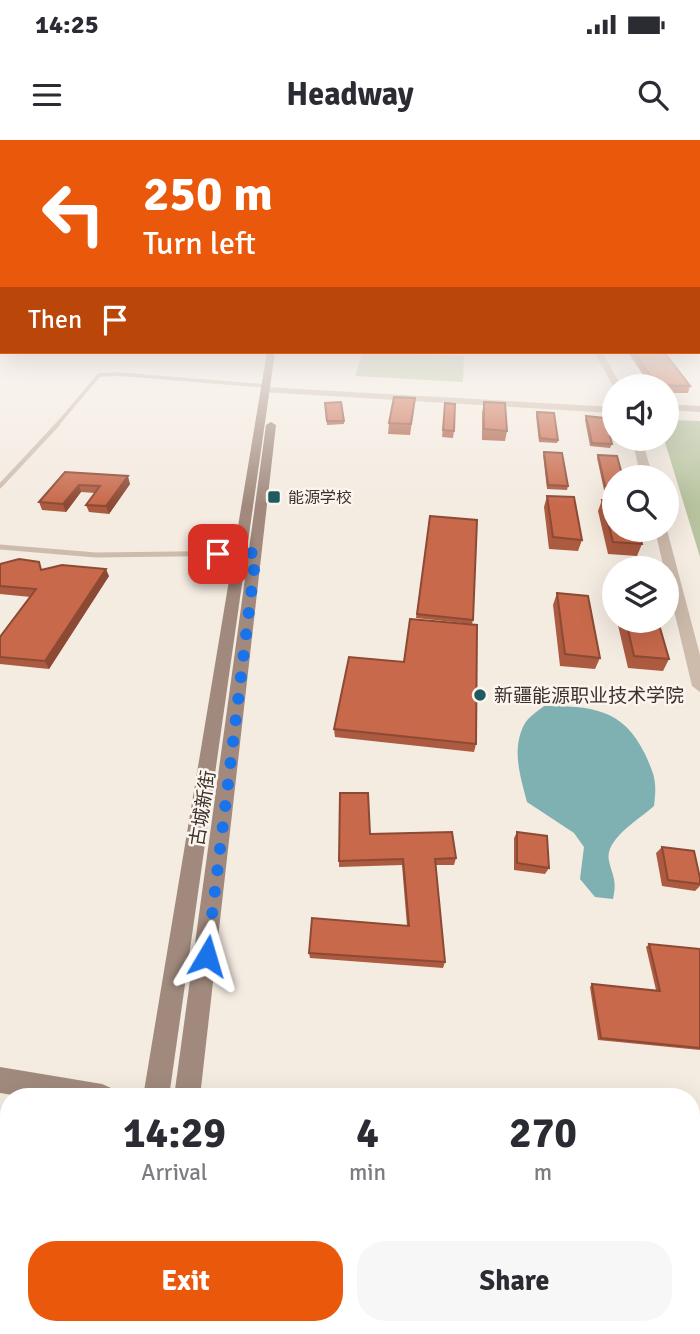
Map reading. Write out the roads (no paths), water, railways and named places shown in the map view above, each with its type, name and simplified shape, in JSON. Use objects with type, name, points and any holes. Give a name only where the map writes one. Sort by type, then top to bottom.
[{"type":"main road","name":"古城新街","points":[[188,1088],[268,394]]},
{"type":"main road","name":"古城新街","points":[[158,1088],[248,553]]},
{"type":"main road","points":[[0,1080],[48,1088]]},
{"type":"street","points":[[347,394],[602,409]]},
{"type":"street","points":[[679,408],[700,409]]},
{"type":"street","points":[[679,414],[700,415]]},
{"type":"street","points":[[663,542],[700,685]]},
{"type":"lane","points":[[0,486],[35,451],[83,394]]},
{"type":"lane","points":[[0,547],[39,553],[95,555],[248,553]]},
{"type":"water","points":[[544,706],[590,709],[616,719],[636,739],[651,768],[655,785],[654,806],[617,837],[609,853],[615,883],[613,899],[595,897],[580,879],[584,847],[574,833],[527,802],[518,764],[518,744],[525,722]]},
{"type":"place","name":"能源学校","points":[[274,497]]},
{"type":"place","name":"新疆能源职业技术学院","points":[[480,695]]}]
